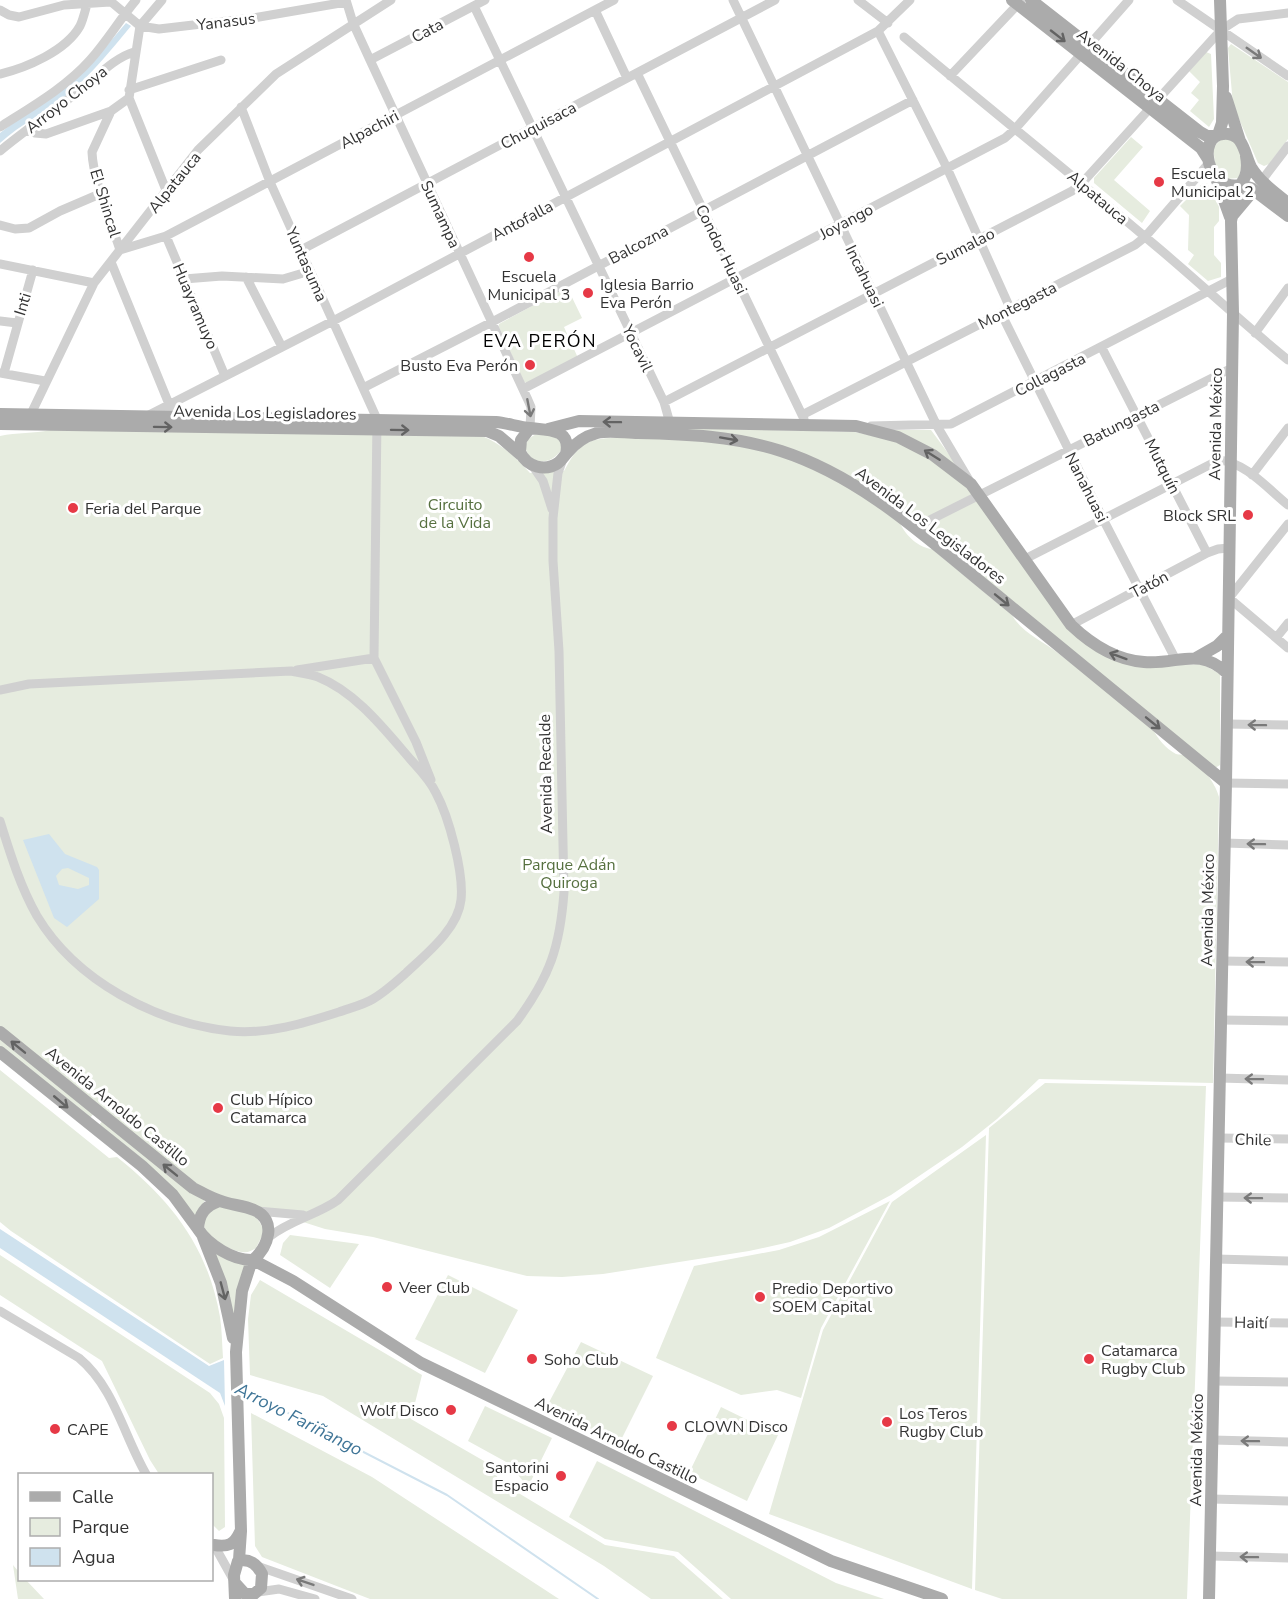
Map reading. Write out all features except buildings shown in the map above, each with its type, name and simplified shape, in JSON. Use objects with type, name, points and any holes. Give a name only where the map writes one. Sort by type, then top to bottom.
[{"type":"main road","name":"Avenida Choya","points":[[1031,0],[1086,50]]},
{"type":"main road","points":[[1220,0],[1222,123],[1217,136],[1210,144],[1209,161],[1216,178],[1224,183],[1240,186],[1258,185],[1288,203]]},
{"type":"main road","name":"Avenida Choya","points":[[1017,1],[1086,50],[1153,103],[1201,148],[1209,161]]},
{"type":"main road","points":[[1223,86],[1240,141],[1258,185],[1288,216]]},
{"type":"main road","name":"Avenida Choya","points":[[1153,103],[1207,136],[1217,136]]},
{"type":"main road","points":[[1217,136],[1230,134],[1240,141]]},
{"type":"main road","points":[[1240,186],[1246,172],[1246,156]]},
{"type":"main road","name":"Avenida México","points":[[1216,178],[1232,218]]},
{"type":"main road","points":[[1232,218],[1258,185]]},
{"type":"main road","name":"Avenida México","points":[[1209,1599],[1227,724],[1233,313],[1232,218],[1240,186]]},
{"type":"main road","name":"Avenida Los Legisladores","points":[[6,424],[28,420],[146,417],[172,410],[487,431],[499,436],[526,460]]},
{"type":"main road","name":"Avenida Los Legisladores","points":[[0,414],[28,420],[125,427],[496,422],[530,428]]},
{"type":"main road","name":"Avenida Los Legisladores","points":[[564,457],[587,437],[599,432],[804,420],[881,431],[933,455],[971,484],[1071,625],[1087,640],[1116,656],[1145,662],[1196,657],[1217,646],[1228,635]]},
{"type":"main road","name":"Avenida Los Legisladores","points":[[548,429],[579,421],[671,428],[753,443],[808,461],[839,476],[867,493],[914,528],[1226,783]]},
{"type":"main road","points":[[0,432],[6,424]]},
{"type":"main road","points":[[530,428],[548,429],[563,436],[567,444],[564,457],[548,467],[526,460],[520,444],[530,428]]},
{"type":"main road","points":[[1196,657],[1210,660],[1227,673]]},
{"type":"main road","name":"Avenida Arnoldo Castillo","points":[[0,1032],[174,1174],[193,1188],[219,1201]]},
{"type":"main road","name":"Avenida Arnoldo Castillo","points":[[0,1052],[142,1166],[173,1195],[200,1233]]},
{"type":"main road","points":[[235,1599],[234,1568],[238,1560],[241,1531],[236,1352],[242,1291],[253,1260],[267,1241],[267,1223],[264,1217],[255,1210],[219,1201],[205,1208],[198,1221],[200,1233],[221,1283],[236,1352]]},
{"type":"main road","points":[[200,1233],[231,1255],[253,1260]]},
{"type":"main road","name":"Avenida Arnoldo Castillo","points":[[267,1241],[270,1259],[293,1281]]},
{"type":"main road","name":"Avenida Arnoldo Castillo","points":[[253,1260],[293,1281],[421,1363],[831,1561],[942,1599]]},
{"type":"main road","points":[[213,1543],[226,1546],[232,1544],[237,1540],[241,1531]]},
{"type":"main road","points":[[234,1582],[245,1594],[254,1595],[263,1578],[244,1543],[241,1531]]},
{"type":"main road","points":[[238,1560],[255,1564]]},
{"type":"street","points":[[136,0],[132,20],[134,52],[129,94],[132,109],[166,190]]},
{"type":"street","points":[[0,127],[57,90],[132,20],[162,0]]},
{"type":"street","name":"Alpatauca","points":[[28,420],[94,283],[198,150],[276,74],[391,0]]},
{"type":"street","name":"Cata","points":[[370,60],[485,0]]},
{"type":"street","name":"Alpachiri","points":[[120,250],[166,236],[595,10],[603,2],[614,0]]},
{"type":"street","name":"Incahuasi","points":[[733,0],[937,426],[971,484]]},
{"type":"street","name":"Chuquisaca","points":[[301,250],[775,0]]},
{"type":"street","points":[[858,0],[888,23]]},
{"type":"street","name":"Antofalla","points":[[172,410],[225,376],[333,321],[878,31],[910,0]]},
{"type":"street","name":"Joyango","points":[[523,389],[1005,138],[1129,0]]},
{"type":"street","points":[[1177,0],[1288,76]]},
{"type":"street","points":[[0,10],[9,15],[19,16],[49,4],[87,4],[110,1],[132,20]]},
{"type":"street","name":"Yanasus","points":[[132,20],[159,29],[171,28],[253,18],[346,1]]},
{"type":"street","name":"Sumampa","points":[[346,1],[353,23],[531,407],[530,428]]},
{"type":"street","points":[[950,76],[1017,1]]},
{"type":"street","points":[[0,74],[18,70],[33,63],[68,42],[79,27],[87,4]]},
{"type":"street","name":"Yocavil","points":[[474,6],[664,402],[671,428]]},
{"type":"street","points":[[595,10],[627,78]]},
{"type":"street","points":[[1221,30],[1238,20],[1288,12]]},
{"type":"street","name":"Sumalao","points":[[664,402],[1072,191],[1082,183],[1221,30]]},
{"type":"street","points":[[878,31],[947,168],[1010,308]]},
{"type":"street","name":"Alpatauca","points":[[904,37],[1082,183],[1288,360]]},
{"type":"street","name":"Arroyo Choya","points":[[0,151],[73,96],[113,62],[134,52]]},
{"type":"street","name":"El Shincal","points":[[120,250],[92,159],[92,152],[111,111],[129,94],[221,60]]},
{"type":"street","name":"Condor Huasi","points":[[637,73],[804,420]]},
{"type":"street","name":"Balcozna","points":[[363,388],[913,100]]},
{"type":"street","name":"Yuntasuma","points":[[241,107],[270,182],[377,424]]},
{"type":"street","points":[[27,129],[35,133],[46,134],[111,111]]},
{"type":"street","points":[[1258,185],[1288,146]]},
{"type":"street","name":"Montegasta","points":[[804,420],[906,362],[1135,245],[1145,237],[1209,161]]},
{"type":"street","points":[[0,225],[15,229],[29,228],[60,211],[102,194]]},
{"type":"street","name":"Huayramuyo","points":[[166,236],[225,376]]},
{"type":"street","name":"El Shincal","points":[[111,262],[172,410]]},
{"type":"street","points":[[0,264],[94,283]]},
{"type":"street","name":"Inti","points":[[2,373],[33,270]]},
{"type":"street","points":[[184,279],[246,277],[283,279],[310,271]]},
{"type":"street","points":[[246,277],[282,347]]},
{"type":"street","name":"Collagasta","points":[[856,426],[951,424],[1211,292],[1232,279]]},
{"type":"street","points":[[1255,333],[1288,288]]},
{"type":"street","name":"Nanahuasi","points":[[1001,313],[1068,450],[1176,660]]},
{"type":"street","points":[[0,321],[17,323]]},
{"type":"street","name":"Mutquín","points":[[1102,348],[1207,553]]},
{"type":"street","name":"Batungasta","points":[[914,528],[1232,368]]},
{"type":"street","points":[[2,373],[45,381]]},
{"type":"street","points":[[125,427],[146,417]]},
{"type":"street","points":[[0,821],[15,870],[38,916],[59,943],[85,971],[144,1007],[178,1020],[231,1031],[253,1032],[303,1023],[375,999],[414,966],[450,927],[461,900],[460,882],[456,851],[448,823],[416,742],[374,658],[377,424]]},
{"type":"street","points":[[1252,476],[1288,428]]},
{"type":"street","name":"Avenida Recalde","points":[[267,1241],[280,1228],[328,1207],[338,1200],[517,1021],[536,995],[550,969],[558,943],[564,892],[559,651],[553,568],[553,518],[558,473],[564,457]]},
{"type":"street","name":"Avenida Recalde","points":[[526,460],[546,488],[553,518]]},
{"type":"street","points":[[1025,559],[1215,461],[1231,461],[1288,505]]},
{"type":"street","points":[[1288,524],[1229,598],[1288,648]]},
{"type":"street","name":"Tatón","points":[[1071,625],[1207,553],[1229,548]]},
{"type":"street","points":[[1276,638],[1288,623]]},
{"type":"street","points":[[0,690],[29,684],[291,671],[374,658]]},
{"type":"street","points":[[291,671],[317,677],[333,685],[356,702],[394,739],[426,777],[436,793]]},
{"type":"street","points":[[1227,724],[1288,726]]},
{"type":"street","points":[[1226,783],[1288,784]]},
{"type":"street","points":[[1225,843],[1288,844]]},
{"type":"street","points":[[1222,961],[1288,962]]},
{"type":"street","points":[[1221,1020],[1288,1021]]},
{"type":"street","points":[[1220,1078],[1288,1080]]},
{"type":"street","name":"Chile","points":[[1219,1138],[1288,1139]]},
{"type":"street","points":[[1218,1197],[1288,1198]]},
{"type":"street","name":"Avenida Recalde","points":[[255,1210],[309,1215]]},
{"type":"street","points":[[1216,1259],[1288,1261]]},
{"type":"street","points":[[0,1311],[79,1358],[90,1367],[104,1388],[146,1473]]},
{"type":"street","name":"Haití","points":[[1215,1322],[1288,1323]]},
{"type":"street","points":[[1214,1381],[1288,1382]]},
{"type":"street","points":[[1212,1440],[1288,1442]]},
{"type":"street","points":[[1211,1499],[1288,1501]]},
{"type":"street","points":[[213,1543],[238,1560]]},
{"type":"street","points":[[213,1543],[228,1566],[234,1582]]},
{"type":"street","points":[[1210,1556],[1288,1558]]},
{"type":"street","points":[[255,1564],[352,1599]]},
{"type":"street","points":[[254,1595],[279,1589],[315,1599]]},
{"type":"green space","points":[[1231,44],[1288,82],[1288,139],[1269,164],[1264,166],[1258,163],[1233,105],[1228,48]]},
{"type":"green space","points":[[1206,52],[1211,54],[1214,119],[1209,127],[1190,111],[1199,100],[1191,93],[1200,82],[1189,71]]},
{"type":"green space","points":[[1131,137],[1143,147],[1114,180],[1150,211],[1142,223],[1094,183],[1094,178]]},
{"type":"green space","points":[[1223,137],[1232,139],[1244,157],[1239,178],[1226,179],[1216,169],[1213,148]]},
{"type":"green space","points":[[1203,183],[1207,183],[1219,207],[1219,221],[1214,227],[1214,255],[1221,263],[1221,277],[1208,281],[1188,264],[1194,255],[1188,250],[1189,215],[1180,206]]},
{"type":"green space","points":[[567,287],[582,318],[564,327],[578,358],[527,383],[524,382],[499,324]]},
{"type":"green space","points":[[680,428],[855,432],[896,441],[929,458],[967,487],[1084,643],[1163,666],[1202,664],[1220,674],[1220,765],[1215,768],[841,472]]},
{"type":"green space","name":"Parque Adán Quiroga","points":[[50,430],[482,436],[508,452],[530,473],[564,471],[579,449],[598,439],[681,439],[725,444],[769,453],[790,459],[835,478],[900,523],[913,540],[932,549],[1012,615],[1027,632],[1070,662],[1153,729],[1159,740],[1169,749],[1191,759],[1210,779],[1219,797],[1213,1083],[1039,1079],[997,1119],[962,1147],[891,1195],[829,1228],[790,1242],[749,1251],[603,1274],[562,1277],[527,1276],[373,1237],[325,1229],[206,1191],[0,1026],[0,436]]},
{"type":"green space","points":[[890,430],[931,430],[959,468]]},
{"type":"green space","points":[[544,432],[560,440],[562,449],[553,458],[544,461],[536,460],[529,456],[526,450],[527,443],[532,436]]},
{"type":"green space","points":[[0,1037],[94,1113],[90,1118],[0,1046]]},
{"type":"green space","points":[[0,1070],[109,1158],[117,1157],[154,1190],[170,1208],[196,1247],[206,1269],[220,1317],[223,1358],[210,1364],[0,1222]]},
{"type":"green space","name":"Catamarca Rugby Club","points":[[1045,1083],[1206,1086],[1187,1599],[1002,1599],[975,1590],[989,1128]]},
{"type":"green space","points":[[103,1120],[205,1200],[196,1216],[99,1125]]},
{"type":"green space","name":"Los Teros Rugby Club","points":[[986,1135],[972,1589],[769,1514],[823,1330],[892,1202]]},
{"type":"green space","name":"Predio Deportivo SOEM Capital","points":[[890,1201],[821,1328],[801,1398],[777,1390],[741,1395],[656,1358],[694,1266],[779,1250],[819,1237]]},
{"type":"green space","points":[[219,1206],[247,1212],[257,1219],[264,1232],[256,1248],[248,1252],[238,1251],[211,1238],[204,1226],[206,1215]]},
{"type":"green space","points":[[290,1235],[359,1244],[330,1288],[280,1255],[283,1243]]},
{"type":"green space","points":[[213,1249],[247,1265],[235,1321]]},
{"type":"green space","points":[[0,1255],[210,1393],[219,1404],[224,1418],[225,1527],[219,1531],[213,1525],[213,1473],[158,1473],[102,1361],[0,1295]]},
{"type":"green space","points":[[448,1275],[518,1310],[485,1373],[415,1339]]},
{"type":"green space","points":[[260,1280],[422,1375],[411,1419],[491,1465],[500,1482],[605,1545],[674,1556],[723,1599],[651,1599],[604,1566],[323,1396],[250,1375],[248,1319],[251,1295]]},
{"type":"green space","points":[[581,1342],[653,1376],[620,1442],[546,1408]]},
{"type":"green space","points":[[485,1406],[552,1438],[528,1487],[508,1463],[468,1441]]},
{"type":"green space","points":[[721,1407],[778,1435],[747,1501],[689,1473]]},
{"type":"green space","points":[[251,1413],[372,1477],[559,1599],[370,1599],[262,1557],[255,1546]]},
{"type":"green space","points":[[597,1461],[836,1583],[884,1599],[731,1599],[678,1552],[605,1539],[569,1517]]},
{"type":"green space","points":[[13,1565],[18,1571],[18,1581],[27,1581],[44,1599],[18,1599]]},
{"type":"water","points":[[126,23],[131,26],[77,86],[0,143],[0,133],[91,64]]},
{"type":"water","points":[[49,834],[65,854],[97,867],[99,870],[99,899],[67,927],[54,918],[23,840]],"holes":[[[68,868],[89,878],[89,885],[78,889],[59,885],[56,876],[62,869]]]},
{"type":"water","points":[[0,1229],[209,1366],[224,1360],[225,1406],[220,1393],[0,1248]]},
{"type":"waterway","name":"Arroyo Fariñango","points":[[241,1389],[447,1495],[598,1599]]},
{"type":"place","name":"Escuela Municipal 2","points":[[1159,182]]},
{"type":"place","name":"Escuela Municipal 3","points":[[529,257]]},
{"type":"place","name":"Iglesia Barrio Eva Perón","points":[[588,293]]},
{"type":"place","name":"Busto Eva Perón","points":[[530,365]]},
{"type":"place","name":"Feria del Parque","points":[[73,508]]},
{"type":"place","name":"Block SRL","points":[[1248,515]]},
{"type":"place","name":"Club Hípico Catamarca","points":[[218,1108]]},
{"type":"place","name":"Veer Club","points":[[387,1287]]},
{"type":"place","name":"Predio Deportivo SOEM Capital","points":[[760,1297]]},
{"type":"place","name":"Soho Club","points":[[532,1359]]},
{"type":"place","name":"Catamarca Rugby Club","points":[[1089,1359]]},
{"type":"place","name":"Wolf Disco","points":[[451,1410]]},
{"type":"place","name":"Los Teros Rugby Club","points":[[887,1422]]},
{"type":"place","name":"CLOWN Disco","points":[[672,1426]]},
{"type":"place","name":"CAPE","points":[[55,1429]]},
{"type":"place","name":"Santorini Espacio","points":[[561,1476]]},
{"type":"district","name":"EVA PERÓN","points":[[540,341]]},
{"type":"park label","name":"Circuito de la Vida","points":[[455,513]]}]
